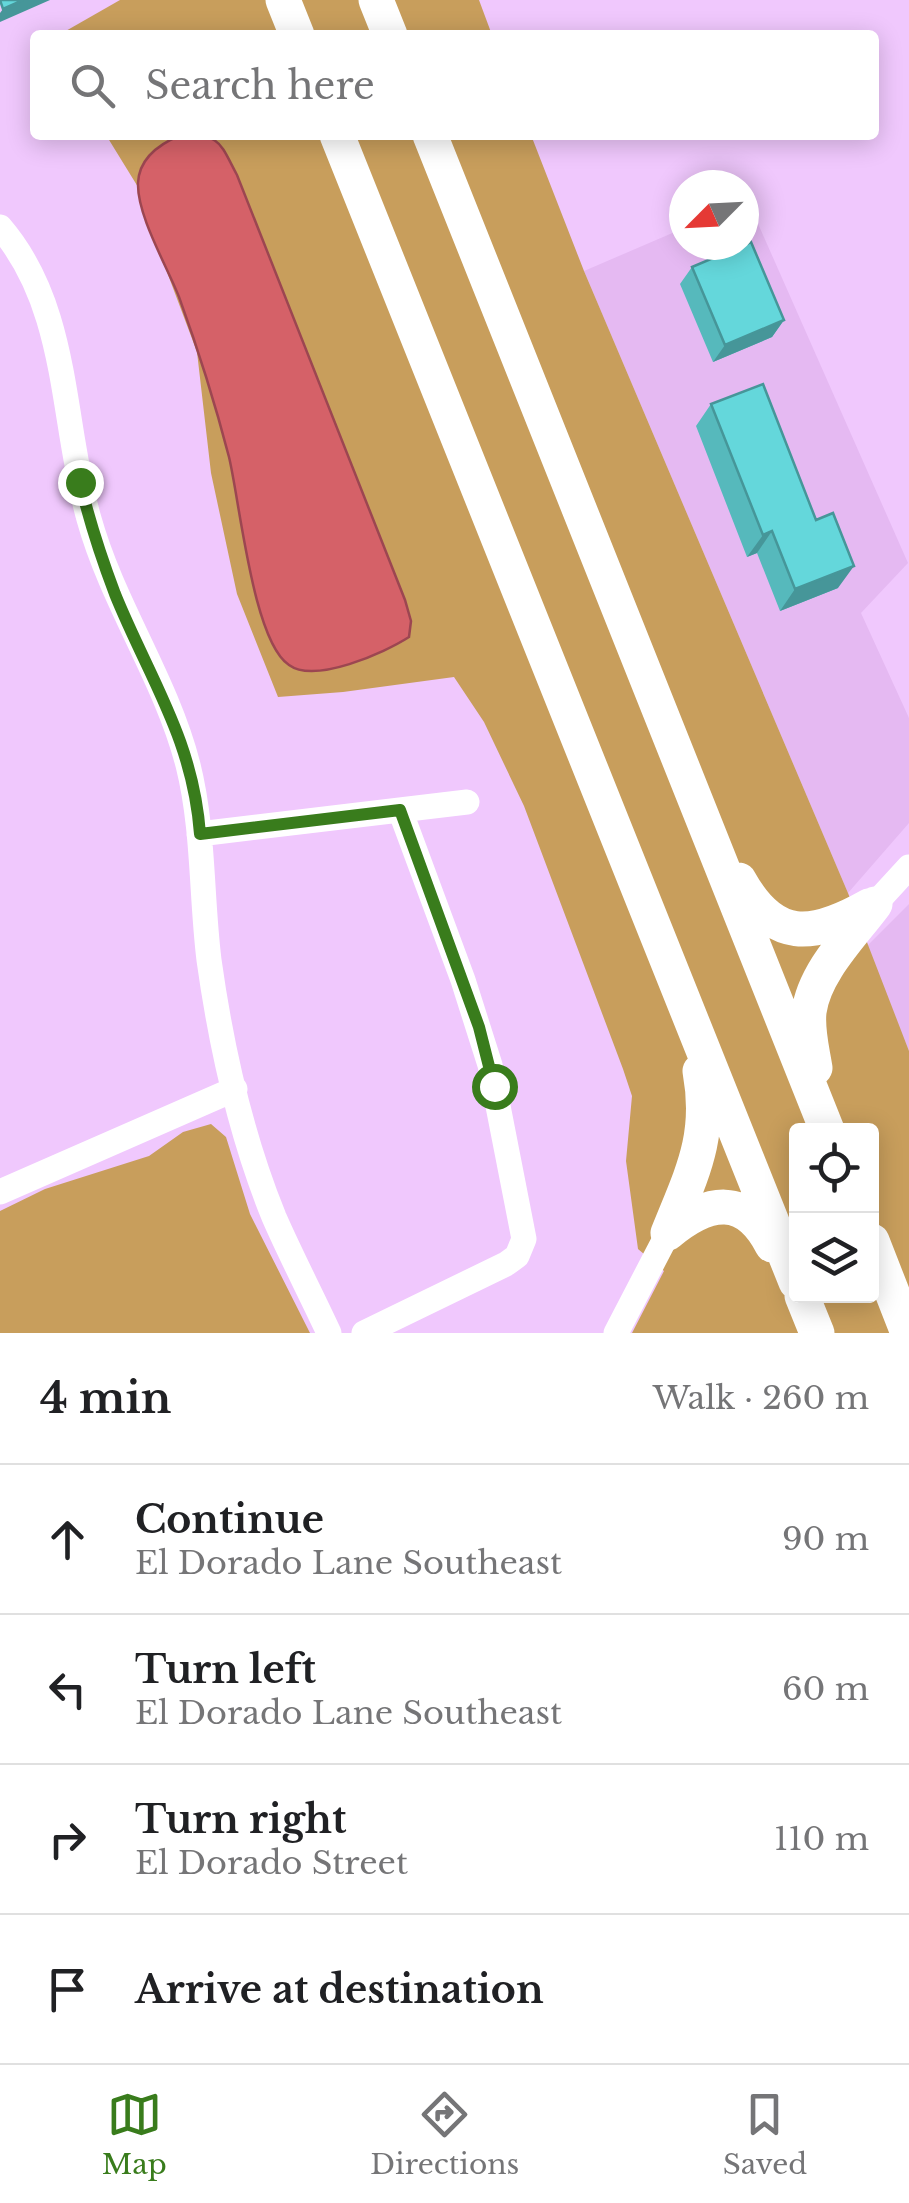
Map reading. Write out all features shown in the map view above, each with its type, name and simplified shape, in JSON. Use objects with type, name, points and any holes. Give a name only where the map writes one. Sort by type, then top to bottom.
[{"type":"highway","points":[[283,0],[295,30]]},
{"type":"highway","points":[[376,0],[388,30]]},
{"type":"highway","points":[[339,140],[789,1265]]},
{"type":"highway","points":[[432,140],[827,1123]]},
{"type":"highway","points":[[699,809],[746,894],[770,919],[791,930],[815,930],[874,904]]},
{"type":"highway","points":[[828,1123],[809,1036],[809,1010],[818,984],[874,904]]},
{"type":"highway","points":[[657,936],[700,1073],[705,1109],[703,1138],[668,1233]]},
{"type":"highway","points":[[668,1233],[692,1214],[709,1208],[727,1205],[744,1212],[765,1231],[805,1307]]},
{"type":"highway","points":[[879,1259],[908,1333]]},
{"type":"street","points":[[0,226],[36,281],[52,322],[71,444],[90,521],[116,596],[172,714],[187,763],[200,834],[209,957],[235,1089],[274,1218],[329,1333]]},
{"type":"street","points":[[200,834],[467,802]]},
{"type":"street","points":[[364,1333],[506,1264],[517,1256],[524,1240],[490,1065],[400,810]]},
{"type":"street","points":[[874,904],[909,866]]},
{"type":"street","points":[[0,1192],[235,1089]]},
{"type":"street","points":[[616,1333],[668,1233]]},
{"type":"shaded area","points":[[120,0],[479,0],[490,30],[68,30]]},
{"type":"shaded area","points":[[109,140],[533,140],[584,271],[848,893],[909,1051],[909,1333],[632,1333],[664,1271],[638,1249],[626,1161],[632,1096],[524,806],[484,722],[454,677],[278,697],[237,594],[211,473],[197,352],[138,187]]},
{"type":"shaded area","points":[[214,140],[237,175],[405,600],[411,621],[409,637],[383,651],[332,669],[301,670],[289,665],[277,651],[266,629],[212,396],[139,196],[142,166],[165,143]]},
{"type":"shaded area","points":[[759,226],[908,563],[861,613],[909,718],[909,823],[848,893],[584,271],[669,234],[669,260],[759,260]]},
{"type":"shaded area","points":[[909,904],[909,1051],[867,946]]},
{"type":"shaded area","points":[[211,1124],[226,1137],[250,1214],[310,1333],[0,1333],[0,1211],[45,1189],[149,1156],[183,1132]]},
{"type":"building","points":[[0,0],[23,0],[3,9]]},
{"type":"building","points":[[709,260],[759,260],[784,320],[725,345],[692,267]]},
{"type":"building","points":[[763,384],[816,520],[833,513],[854,566],[795,589],[772,531],[763,535],[711,404]]},
{"type":"route","points":[[80,482],[116,596],[172,714],[187,763],[200,834],[400,810],[479,1027],[494,1086]]}]
